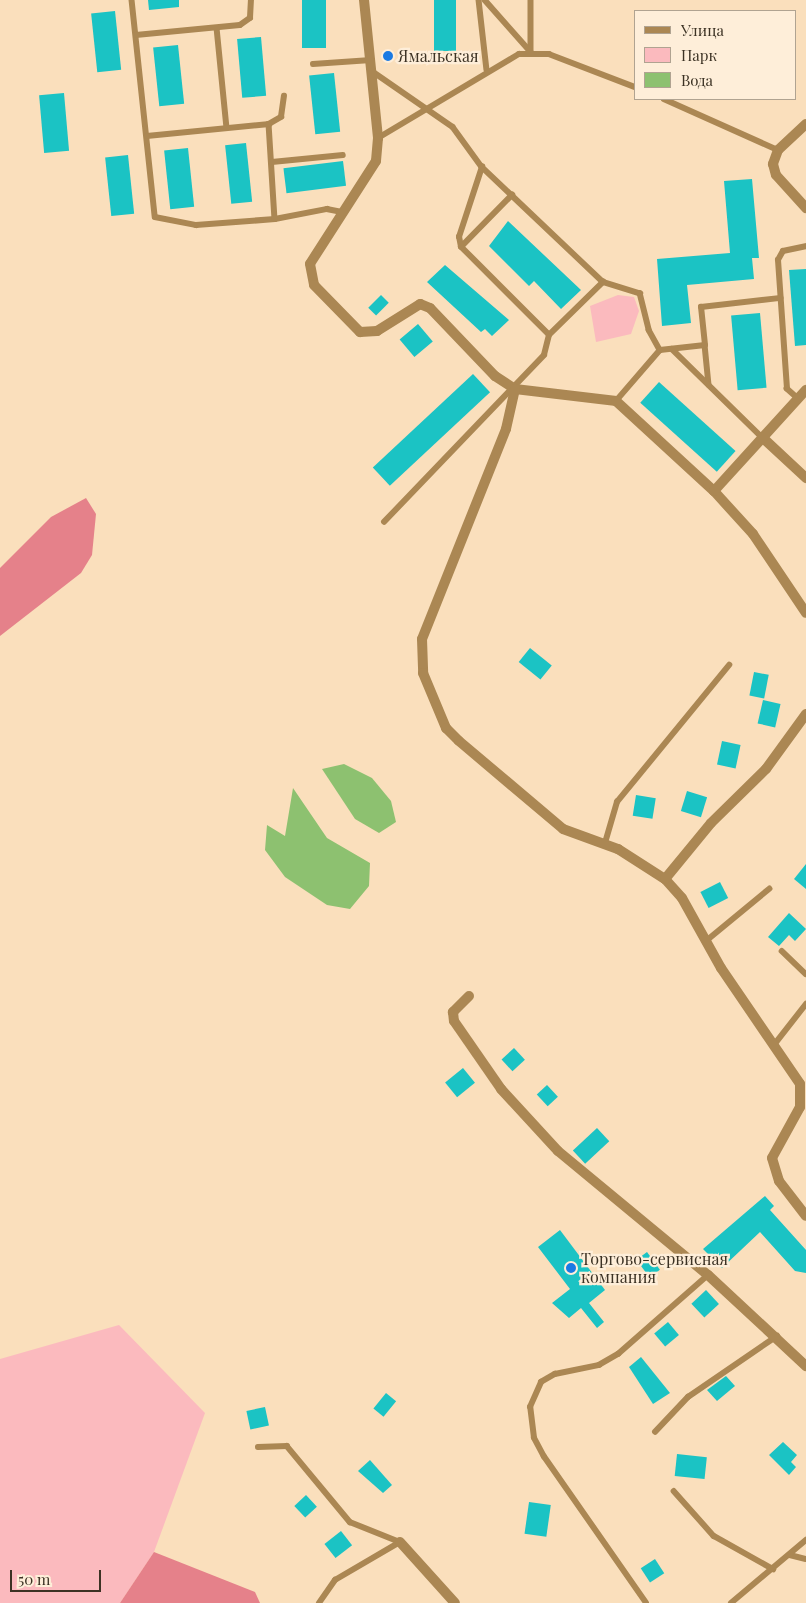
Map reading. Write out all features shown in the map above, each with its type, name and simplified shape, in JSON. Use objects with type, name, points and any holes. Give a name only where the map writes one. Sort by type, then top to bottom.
[{"type":"street","points":[[364,0],[378,138],[372,170],[342,212],[310,264],[310,276],[353,326],[368,334],[420,304],[430,308],[494,376],[515,389],[616,401],[714,491],[753,534],[806,613]]},
{"type":"street","points":[[806,124],[778,150],[776,175],[806,208]]},
{"type":"street","points":[[515,389],[506,429],[422,638],[423,673],[446,728],[459,741],[563,828],[605,843],[665,879],[682,898],[706,941],[803,1091],[792,1123],[774,1149],[773,1164],[779,1181],[806,1216]]},
{"type":"street","points":[[714,491],[806,390]]},
{"type":"street","points":[[763,438],[806,478]]},
{"type":"street","points":[[665,879],[711,823],[766,768],[806,714]]},
{"type":"street","points":[[468,996],[453,1012],[454,1021],[501,1089],[581,1172],[708,1275],[777,1336],[806,1366]]},
{"type":"street","points":[[400,1542],[456,1603]]},
{"type":"lane","points":[[132,0],[155,217],[196,225],[275,219],[328,208],[342,212]]},
{"type":"lane","points":[[136,35],[217,28],[246,22],[250,0]]},
{"type":"lane","points":[[479,0],[487,70]]},
{"type":"lane","points":[[485,0],[531,52]]},
{"type":"lane","points":[[530,0],[531,52]]},
{"type":"lane","points":[[217,28],[227,128]]},
{"type":"lane","points":[[378,138],[429,108],[487,70],[531,52],[569,60],[634,87]]},
{"type":"lane","points":[[313,64],[372,65],[453,127],[482,167],[603,282],[640,293],[649,330],[660,350]]},
{"type":"lane","points":[[147,136],[269,124],[282,117],[284,96]]},
{"type":"lane","points":[[666,100],[778,150]]},
{"type":"lane","points":[[269,124],[275,219]]},
{"type":"lane","points":[[272,162],[343,155]]},
{"type":"lane","points":[[482,167],[459,237],[461,247],[549,335]]},
{"type":"lane","points":[[461,247],[512,195]]},
{"type":"lane","points":[[798,398],[787,389],[778,260],[783,251],[806,246]]},
{"type":"lane","points":[[384,522],[515,389],[544,355],[549,335],[603,282]]},
{"type":"lane","points":[[709,386],[701,307],[780,298]]},
{"type":"lane","points":[[616,401],[660,350],[705,345]]},
{"type":"lane","points":[[672,349],[763,438]]},
{"type":"lane","points":[[605,843],[616,802],[728,665]]},
{"type":"lane","points":[[706,941],[768,889]]},
{"type":"lane","points":[[782,951],[806,974]]},
{"type":"lane","points":[[774,1045],[806,1004]]},
{"type":"lane","points":[[646,1603],[547,1463],[534,1438],[530,1407],[541,1382],[556,1374],[599,1365],[618,1354],[708,1275]]},
{"type":"lane","points":[[655,1432],[688,1398],[777,1336]]},
{"type":"lane","points":[[258,1447],[287,1446],[350,1522],[400,1542]]},
{"type":"lane","points":[[674,1491],[714,1536],[773,1569]]},
{"type":"lane","points":[[731,1603],[806,1540]]},
{"type":"lane","points":[[318,1603],[324,1592],[348,1570],[400,1542]]},
{"type":"lane","points":[[790,1555],[806,1560]]},
{"type":"green space","points":[[618,295],[634,297],[639,311],[631,334],[596,342],[590,306]]},
{"type":"green space","points":[[119,1325],[205,1413],[154,1552],[120,1603],[0,1603],[0,1359]]},
{"type":"shaded area","points":[[86,498],[96,514],[92,555],[81,573],[0,636],[0,568],[51,517]]},
{"type":"shaded area","points":[[154,1552],[255,1592],[260,1603],[120,1603]]},
{"type":"water","points":[[344,764],[372,778],[391,801],[396,822],[379,833],[355,819],[322,769]]},
{"type":"water","points":[[293,788],[327,838],[370,863],[369,886],[350,909],[327,905],[285,877],[265,850],[267,825],[285,836]]},
{"type":"building","points":[[148,0],[179,0],[179,7],[149,10]]},
{"type":"building","points":[[302,0],[326,0],[326,48],[302,48]]},
{"type":"building","points":[[434,0],[456,0],[456,51],[434,51]]},
{"type":"building","points":[[115,11],[121,70],[97,72],[91,14]]},
{"type":"building","points":[[261,37],[266,96],[242,98],[237,39]]},
{"type":"building","points":[[178,45],[184,104],[159,106],[153,48]]},
{"type":"building","points":[[334,73],[340,132],[315,134],[309,76]]},
{"type":"building","points":[[64,93],[69,151],[44,153],[39,95]]},
{"type":"building","points":[[246,143],[252,202],[231,204],[225,145]]},
{"type":"building","points":[[188,148],[194,207],[170,209],[164,151]]},
{"type":"building","points":[[128,155],[134,214],[111,216],[105,157]]},
{"type":"building","points":[[343,161],[346,186],[286,193],[283,168]]},
{"type":"building","points":[[752,179],[759,258],[752,258],[754,279],[687,285],[691,323],[662,326],[657,259],[730,253],[724,181]]},
{"type":"building","points":[[508,221],[581,290],[561,309],[534,281],[529,286],[489,246]]},
{"type":"building","points":[[445,265],[509,320],[492,336],[485,329],[481,332],[427,282]]},
{"type":"building","points":[[806,269],[806,345],[795,346],[789,270]]},
{"type":"building","points":[[381,295],[389,303],[376,316],[368,308]]},
{"type":"building","points":[[760,313],[767,388],[738,390],[731,316]]},
{"type":"building","points":[[418,324],[433,342],[414,357],[400,339]]},
{"type":"building","points":[[473,374],[490,392],[390,486],[373,467]]},
{"type":"building","points":[[659,382],[736,451],[717,472],[640,403]]},
{"type":"building","points":[[530,648],[552,666],[540,680],[519,662]]},
{"type":"building","points":[[754,672],[769,675],[764,698],[749,696]]},
{"type":"building","points":[[763,700],[781,704],[775,727],[758,723]]},
{"type":"building","points":[[722,741],[741,745],[736,768],[717,764]]},
{"type":"building","points":[[687,791],[707,797],[701,817],[681,811]]},
{"type":"building","points":[[636,795],[656,798],[652,819],[633,816]]},
{"type":"building","points":[[806,864],[806,889],[794,879]]},
{"type":"building","points":[[720,882],[728,898],[709,908],[700,892]]},
{"type":"building","points":[[789,913],[806,929],[795,941],[789,935],[779,946],[768,937]]},
{"type":"building","points":[[514,1048],[525,1060],[512,1071],[502,1060]]},
{"type":"building","points":[[463,1068],[475,1083],[457,1097],[445,1082]]},
{"type":"building","points":[[547,1085],[558,1097],[548,1106],[537,1095]]},
{"type":"building","points":[[597,1128],[609,1141],[585,1164],[573,1151]]},
{"type":"building","points":[[765,1196],[774,1206],[770,1210],[806,1250],[806,1273],[795,1271],[760,1232],[722,1268],[703,1249]]},
{"type":"building","name":"Торгово-сервисная компания","points":[[560,1230],[605,1290],[589,1303],[604,1322],[597,1328],[581,1308],[569,1318],[552,1303],[570,1289],[538,1247]]},
{"type":"building","points":[[647,1252],[660,1270],[649,1277],[636,1260]]},
{"type":"building","points":[[706,1290],[719,1304],[704,1318],[691,1304]]},
{"type":"building","points":[[668,1322],[679,1335],[665,1347],[654,1334]]},
{"type":"building","points":[[641,1357],[670,1393],[653,1404],[629,1367]]},
{"type":"building","points":[[726,1376],[735,1386],[717,1401],[707,1390]]},
{"type":"building","points":[[386,1393],[396,1401],[384,1417],[373,1409]]},
{"type":"building","points":[[265,1407],[269,1426],[250,1430],[246,1411]]},
{"type":"building","points":[[783,1442],[797,1455],[791,1462],[796,1467],[789,1475],[769,1455]]},
{"type":"building","points":[[677,1454],[707,1457],[705,1479],[675,1476]]},
{"type":"building","points":[[370,1460],[392,1485],[383,1493],[358,1471]]},
{"type":"building","points":[[306,1495],[317,1507],[305,1518],[294,1506]]},
{"type":"building","points":[[529,1502],[551,1505],[546,1537],[525,1534]]},
{"type":"building","points":[[341,1531],[352,1545],[336,1558],[324,1544]]},
{"type":"building","points":[[655,1559],[664,1573],[650,1583],[641,1568]]},
{"type":"place","name":"Ямальская","points":[[388,56]]},
{"type":"place","name":"Торгово-сервисная компания","points":[[571,1268]]}]
